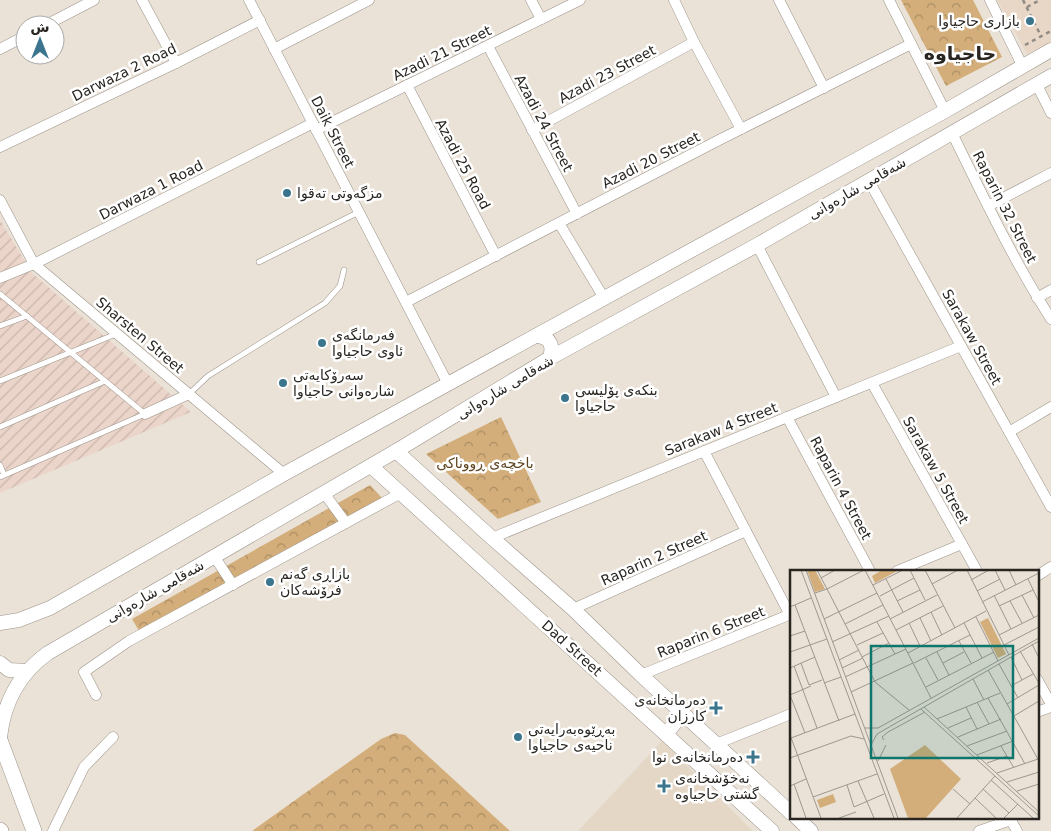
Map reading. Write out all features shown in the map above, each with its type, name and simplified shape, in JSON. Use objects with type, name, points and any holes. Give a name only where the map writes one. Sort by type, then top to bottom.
[{"type":"main road","name":"شەقامی شارەوانی","points":[[1,626],[50,608],[284,474],[538,336],[1051,50]]},
{"type":"main road","name":"شەقامی شارەوانی","points":[[0,738],[4,714],[16,685],[27,671],[48,652],[371,466],[550,358],[757,245],[1051,76]]},
{"type":"main road","points":[[538,336],[545,337],[551,343],[550,358]]},
{"type":"main road","name":"Dad Street","points":[[396,451],[573,609],[641,675],[790,810]]},
{"type":"main road","name":"Dad Street","points":[[371,466],[772,831]]},
{"type":"main road","points":[[0,663],[9,670],[27,671]]},
{"type":"main road","points":[[666,734],[683,713]]},
{"type":"main road","points":[[0,738],[34,831]]},
{"type":"main road","name":"Dad Street","points":[[798,818],[811,831]]},
{"type":"street","points":[[65,15],[94,0]]},
{"type":"street","points":[[142,0],[176,63]]},
{"type":"street","name":"Daik Street","points":[[249,0],[448,384]]},
{"type":"street","points":[[531,0],[541,19]]},
{"type":"street","name":"Azadi 21 Street","points":[[315,126],[407,85],[580,0]]},
{"type":"street","points":[[674,0],[694,42],[741,129]]},
{"type":"street","points":[[778,0],[824,88]]},
{"type":"street","points":[[889,0],[944,111]]},
{"type":"street","points":[[990,0],[1022,67]]},
{"type":"street","points":[[274,49],[366,1]]},
{"type":"street","name":"Darwaza 2 Road","points":[[0,147],[176,63],[260,20]]},
{"type":"street","points":[[0,49],[15,41]]},
{"type":"street","name":"Azadi 23 Street","points":[[532,130],[694,42]]},
{"type":"street","name":"Azadi 20 Street","points":[[406,302],[741,129],[911,44]]},
{"type":"street","name":"Azadi 24 Street","points":[[488,46],[577,214]]},
{"type":"street","name":"Azadi 25 Road","points":[[407,85],[496,256]]},
{"type":"street","points":[[1037,85],[1051,113]]},
{"type":"street","name":"Darwaza 1 Road","points":[[0,278],[34,264],[315,126]]},
{"type":"street","name":"Raparin 32 Street","points":[[952,133],[988,206],[1037,298],[1051,319]]},
{"type":"street","points":[[988,206],[1051,173]]},
{"type":"street","name":"Sarakaw Street","points":[[869,181],[1051,507]]},
{"type":"street","name":"Sharsten Street","points":[[0,200],[34,264],[284,474]]},
{"type":"street","points":[[559,223],[604,298]]},
{"type":"street","points":[[757,245],[836,397]]},
{"type":"street","points":[[1037,298],[1051,290]]},
{"type":"street","name":"Sarakaw 4 Street","points":[[492,538],[961,346]]},
{"type":"street","name":"Sarakaw 5 Street","points":[[872,383],[976,570]]},
{"type":"street","points":[[145,414],[189,394]]},
{"type":"street","points":[[1009,432],[1051,408]]},
{"type":"street","name":"Raparin 4 Street","points":[[787,417],[869,570]]},
{"type":"street","points":[[704,451],[790,614]]},
{"type":"street","points":[[324,493],[346,524]]},
{"type":"street","points":[[96,695],[84,672],[130,641],[401,493]]},
{"type":"street","name":"Raparin 2 Street","points":[[573,609],[746,532]]},
{"type":"street","points":[[898,570],[962,544]]},
{"type":"street","points":[[214,556],[233,585]]},
{"type":"street","points":[[1038,575],[1051,567]]},
{"type":"street","name":"Raparin 6 Street","points":[[641,675],[790,614]]},
{"type":"street","points":[[1038,681],[1051,705],[1038,712]]},
{"type":"street","points":[[716,744],[790,714]]},
{"type":"street","points":[[53,831],[84,768],[113,737]]},
{"type":"street","points":[[979,831],[1010,819],[1017,831]]},
{"type":"lane","points":[[259,262],[359,212]]},
{"type":"lane","points":[[189,394],[208,376],[325,303],[340,286],[344,270]]},
{"type":"lane","points":[[0,294],[145,414],[2,476],[0,465]]},
{"type":"lane","points":[[0,326],[27,316]]},
{"type":"lane","points":[[0,381],[117,334]]},
{"type":"lane","points":[[0,427],[104,380]]},
{"type":"path","points":[[1023,0],[1041,36]]},
{"type":"path","points":[[1027,7],[1040,0]]},
{"type":"path","points":[[1014,50],[1051,31]]},
{"type":"shaded area","name":"بازاری حاجیاوا","points":[[997,0],[1051,0],[1051,42],[1027,54]]},
{"type":"shaded area","points":[[0,220],[32,273],[191,412],[0,493]]},
{"type":"shaded area","name":"نەخۆشخانەی گشتی حاجیاوە","points":[[662,741],[753,831],[578,831]]},
{"type":"green space","points":[[901,0],[973,0],[1002,57],[946,86]]},
{"type":"green space","name":"باخچەی ڕووناکی","points":[[501,417],[541,502],[498,519],[426,454]]},
{"type":"green space","points":[[370,485],[384,500],[142,636],[132,619]]},
{"type":"green space","points":[[395,733],[405,735],[510,831],[252,831],[381,739]]},
{"type":"place","name":"بازاری حاجیاوا","points":[[1030,21]]},
{"type":"place","name":"مزگەوتی تەقوا","points":[[287,193]]},
{"type":"place","name":"فەرمانگەی ئاوی حاجیاوا","points":[[322,343]]},
{"type":"place","name":"سەرۆکایەتی شارەوانی حاجیاوا","points":[[283,383]]},
{"type":"place","name":"بنکەی پۆلیسی حاجیاوا","points":[[565,398]]},
{"type":"place","name":"بازاڕی گەنم فرۆشەکان","points":[[270,582]]},
{"type":"place","name":"دەرمانخانەی کارزان","points":[[716,708]]},
{"type":"place","name":"بەڕێوەبەرایەتی ناحیەی حاجیاوا","points":[[518,737]]},
{"type":"place","name":"دەرمانخانەی نوا","points":[[753,757]]},
{"type":"place","name":"نەخۆشخانەی گشتی حاجیاوە","points":[[664,786]]},
{"type":"district","name":"حاجیاوە","points":[[960,53]]}]
